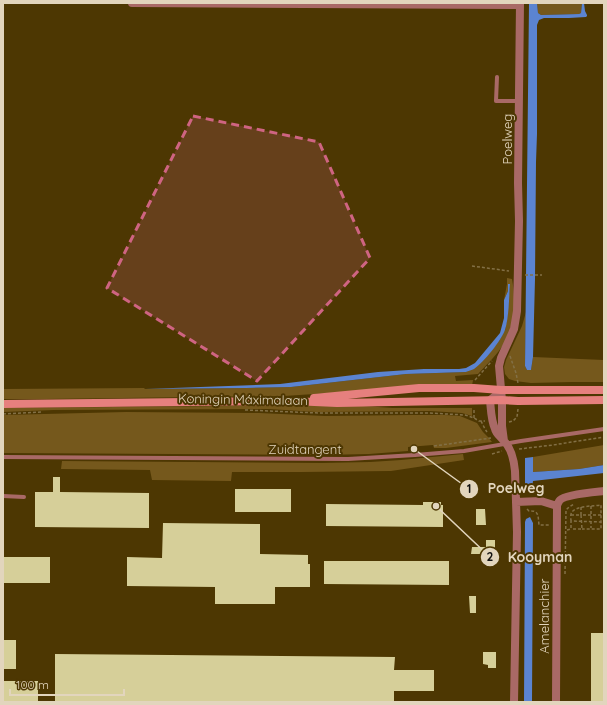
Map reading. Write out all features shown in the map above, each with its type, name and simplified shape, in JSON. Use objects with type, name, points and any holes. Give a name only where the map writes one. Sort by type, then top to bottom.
[{"type":"main road","name":"Koningin Máximalaan","points":[[292,401],[336,395],[419,388],[604,390]]},
{"type":"main road","name":"Koningin Máximalaan","points":[[3,404],[292,401],[338,403],[490,400],[604,400]]},
{"type":"street","points":[[132,3],[520,4]]},
{"type":"street","name":"Poelweg","points":[[505,443],[502,426],[502,400],[499,366],[514,329],[521,274],[518,182],[520,4]]},
{"type":"street","points":[[490,400],[501,390]]},
{"type":"street","name":"Poelweg","points":[[490,400],[491,413],[495,429],[512,454],[515,463],[519,502],[517,532],[514,702]]},
{"type":"street","points":[[519,502],[541,501],[557,506],[560,500],[570,496],[604,491]]},
{"type":"street","name":"Amelanchier","points":[[556,702],[557,506]]},
{"type":"lane","points":[[497,77],[496,101],[519,101]]},
{"type":"lane","name":"Zuidtangent","points":[[3,457],[348,459],[464,451],[505,443],[604,429]]},
{"type":"lane","points":[[3,496],[24,497]]},
{"type":"path","points":[[472,266],[521,274],[542,275]]},
{"type":"path","points":[[474,388],[475,380],[492,361]]},
{"type":"path","points":[[474,401],[474,418]]},
{"type":"path","name":"Koningin Máximalaan","points":[[241,410],[318,413],[429,413],[465,415],[481,421]]},
{"type":"path","points":[[3,414],[43,412]]},
{"type":"path","points":[[434,446],[493,437]]},
{"type":"path","points":[[519,449],[604,437]]},
{"type":"path","points":[[492,454],[502,452]]},
{"type":"path","points":[[519,502],[529,511],[533,511],[538,514],[539,525],[566,525]]},
{"type":"path","points":[[566,530],[601,529],[601,505],[581,507],[572,511],[571,529]]},
{"type":"path","points":[[591,506],[591,529]]},
{"type":"path","points":[[581,507],[582,530]]},
{"type":"path","points":[[571,515],[601,515]]},
{"type":"path","points":[[571,521],[601,522]]},
{"type":"highlighted area","points":[[193,116],[319,142],[370,258],[257,381],[107,288]]},
{"type":"shaded area","points":[[537,3],[582,3],[581,13],[541,15],[538,13]]},
{"type":"shaded area","points":[[507,278],[512,279],[514,305],[512,324],[506,341],[496,355],[478,374],[455,376],[456,381],[473,380],[472,386],[284,396],[3,399],[3,389],[291,387],[406,374],[466,372],[488,355],[499,341],[505,330],[510,284],[508,284],[508,291],[504,300]]},
{"type":"shaded area","points":[[526,312],[525,366],[527,370],[531,370],[533,357],[604,360],[604,382],[531,383],[509,379],[505,374],[504,367],[522,326]]},
{"type":"shaded area","points":[[348,405],[393,408],[472,408],[472,416],[462,413],[430,411],[316,412],[269,409],[54,410],[3,412],[3,408]]},
{"type":"shaded area","points":[[126,412],[259,413],[325,416],[460,416],[477,423],[492,442],[446,448],[434,448],[433,445],[408,447],[408,451],[369,454],[3,453],[3,415]]},
{"type":"shaded area","points":[[604,445],[604,465],[579,469],[533,472],[533,457]]},
{"type":"shaded area","points":[[463,454],[464,460],[391,471],[232,472],[231,481],[152,480],[150,470],[61,469],[62,461],[322,463],[370,462]]},
{"type":"water","points":[[529,3],[537,3],[538,13],[541,15],[579,14],[581,13],[582,3],[584,3],[587,16],[544,18],[539,20],[537,25],[537,134],[533,357],[531,370],[527,370],[525,366]]},
{"type":"water","points":[[508,284],[510,284],[508,314],[503,335],[482,362],[474,369],[466,372],[406,374],[291,387],[145,389],[280,384],[378,372],[466,368],[475,363],[500,333],[504,318],[504,300],[508,291]]},
{"type":"water","points":[[533,457],[533,472],[579,469],[604,465],[604,473],[533,481],[532,488],[529,490],[525,487],[525,458]]},
{"type":"water","points":[[530,517],[533,523],[532,702],[524,702],[525,522],[526,519]]},
{"type":"building","points":[[53,477],[60,477],[60,492],[149,493],[149,528],[35,527],[35,492],[53,492]]},
{"type":"building","points":[[235,489],[291,489],[291,512],[235,512]]},
{"type":"building","points":[[423,502],[441,502],[441,505],[443,505],[443,527],[326,526],[326,504],[423,505]]},
{"type":"building","points":[[476,509],[485,509],[486,525],[476,525]]},
{"type":"building","points":[[163,523],[260,524],[260,554],[308,555],[308,564],[310,564],[310,587],[275,587],[275,604],[215,604],[215,587],[127,586],[127,557],[162,558]]},
{"type":"building","points":[[486,540],[495,540],[495,553],[471,554],[472,547],[486,547]]},
{"type":"building","points":[[3,557],[50,557],[50,583],[3,583]]},
{"type":"building","points":[[324,561],[449,561],[449,585],[324,584]]},
{"type":"building","points":[[469,596],[476,596],[476,613],[470,613]]},
{"type":"building","points":[[591,633],[604,633],[604,702],[591,702]]},
{"type":"building","points":[[3,640],[16,640],[16,669],[3,669]]},
{"type":"building","points":[[483,652],[496,652],[496,668],[488,668],[488,665],[483,664]]},
{"type":"building","points":[[55,654],[395,657],[394,670],[434,670],[434,691],[394,691],[394,702],[55,702]]},
{"type":"building","points":[[3,681],[38,681],[38,702],[3,702]]},
{"type":"place","name":"Poelweg","points":[[414,449]]},
{"type":"place","name":"Kooyman","points":[[436,506]]}]
